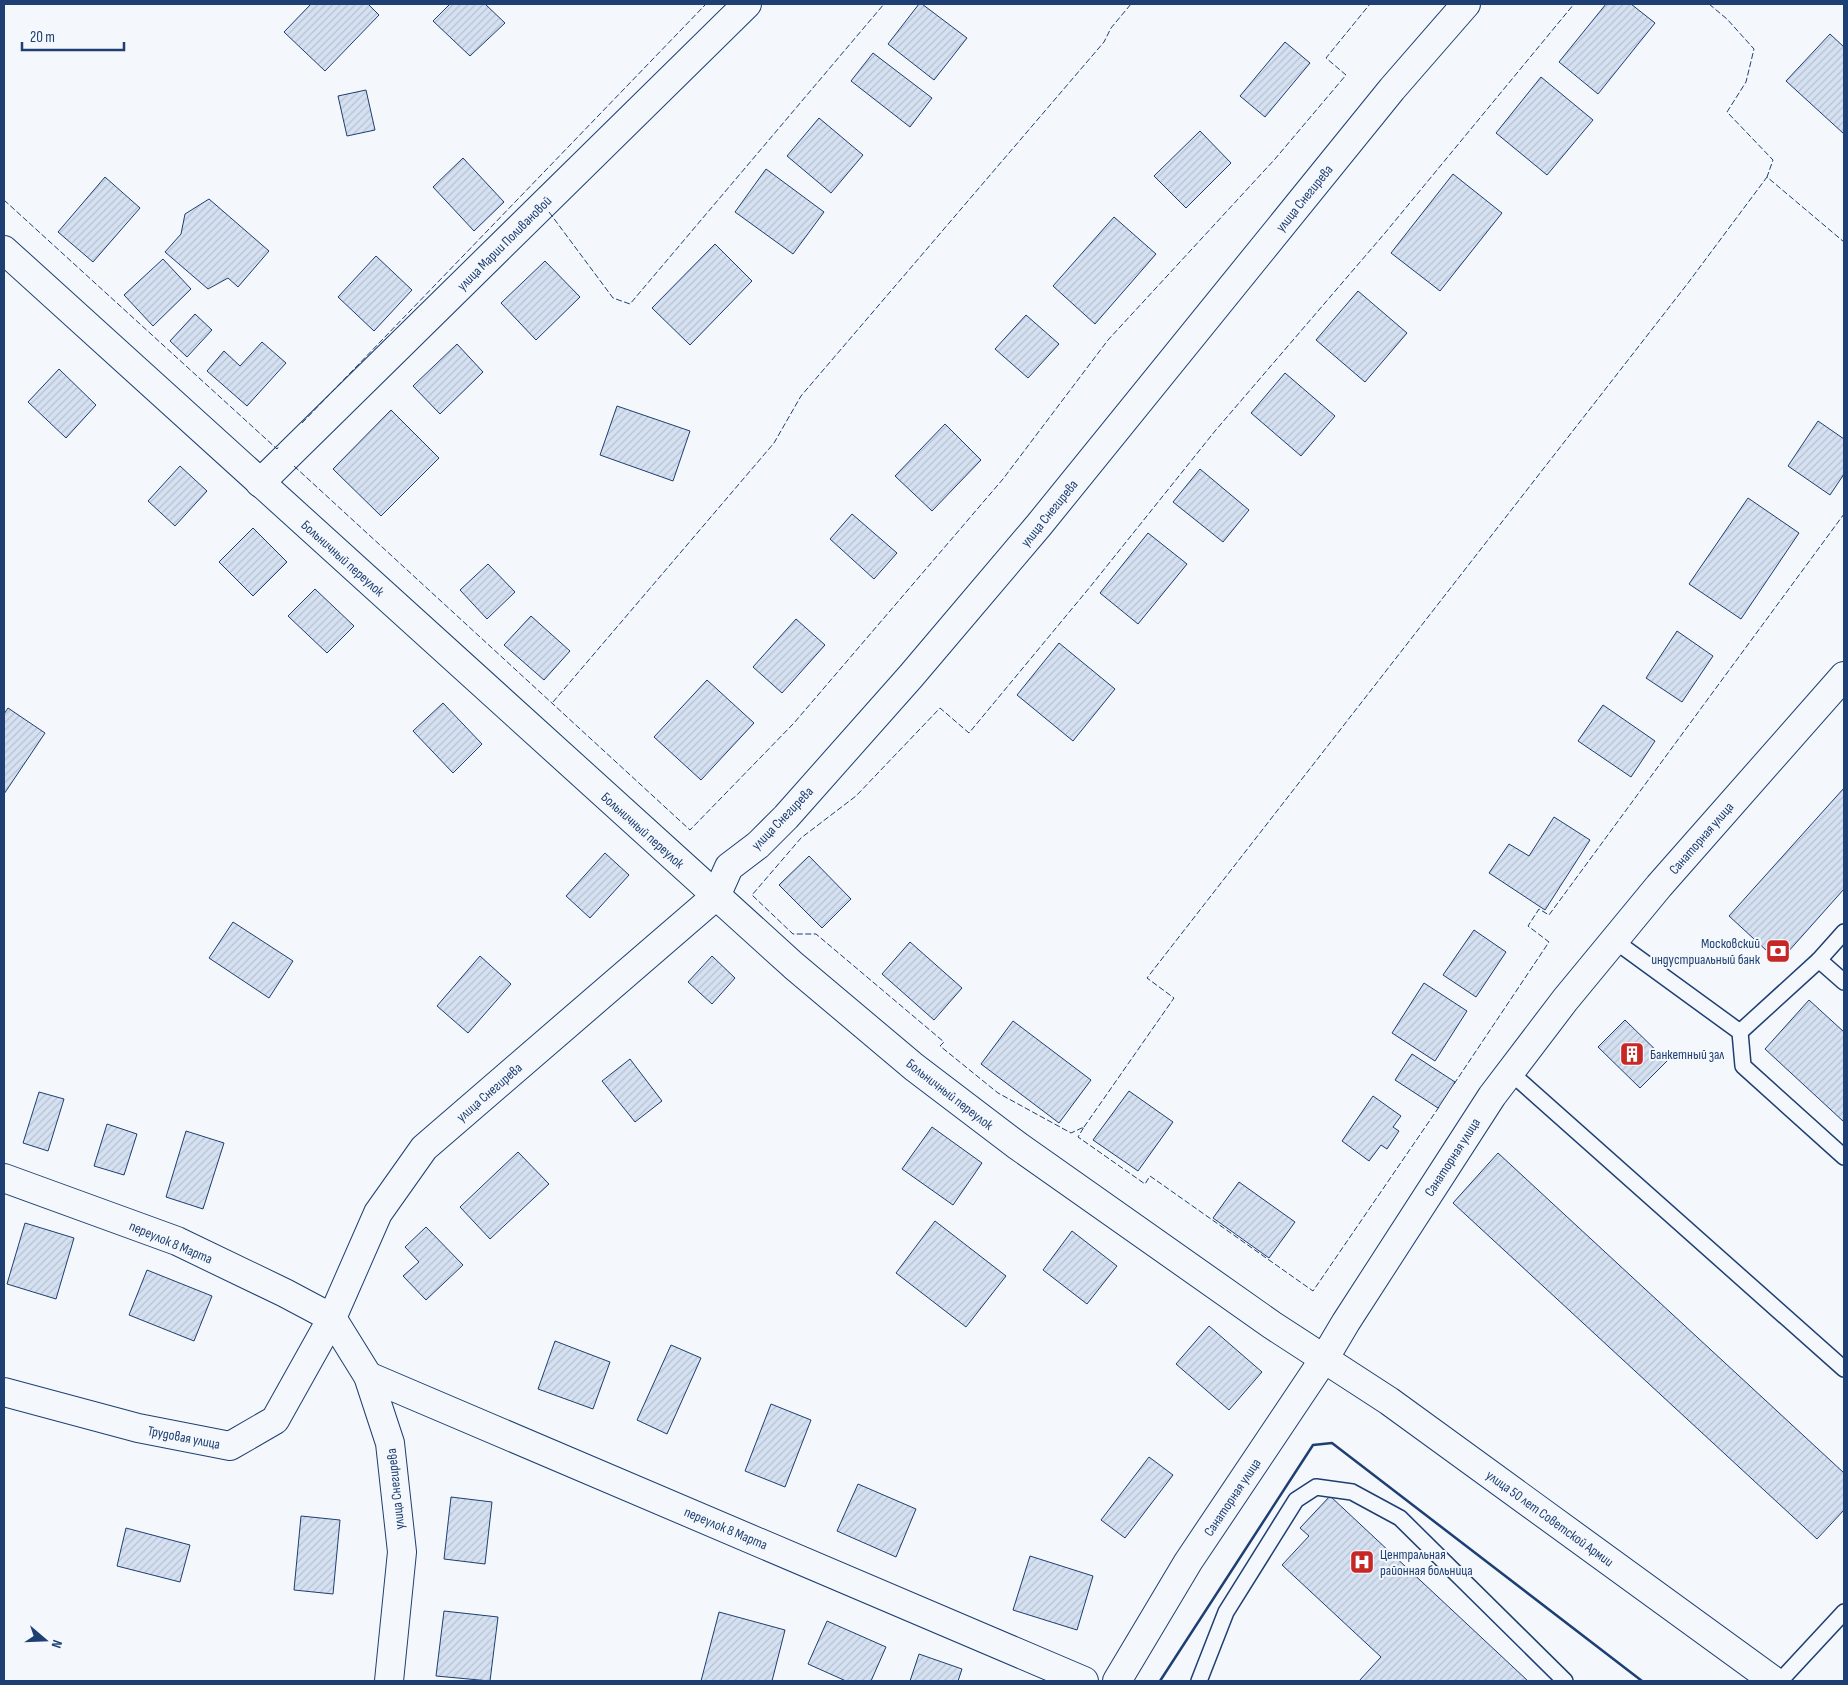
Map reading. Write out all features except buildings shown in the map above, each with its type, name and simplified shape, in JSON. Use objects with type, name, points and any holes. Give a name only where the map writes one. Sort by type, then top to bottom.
[{"type":"street","name":"улица Марии Поливановой","points":[[260,483],[747,4]]},
{"type":"street","name":"улица Снегирева","points":[[389,1681],[402,1552],[390,1444],[368,1376],[332,1318],[378,1213],[424,1148],[716,896],[729,867],[758,845],[786,817],[943,638],[1039,525],[1392,88],[1466,4]]},
{"type":"street","name":"Больничный переулок","points":[[4,250],[716,896],[794,966],[914,1067],[1018,1146],[1324,1359]]},
{"type":"street","name":"Санаторная улица","points":[[1117,1681],[1188,1562],[1324,1359],[1492,1096],[1565,1000],[1659,886],[1844,676]]},
{"type":"street","name":"переулок 8 Марта","points":[[4,1178],[177,1242],[285,1293],[332,1318]]},
{"type":"street","name":"Трудовая улица","points":[[4,1392],[138,1428],[230,1446],[275,1420],[332,1318]]},
{"type":"street","name":"улица 50 лет Советской Армии","points":[[1324,1359],[1390,1401],[1774,1681]]},
{"type":"street","name":"переулок 8 Марта","points":[[368,1376],[1084,1681]]},
{"type":"lane","points":[[1740,1032],[1819,960],[1844,932]]},
{"type":"lane","points":[[1615,941],[1740,1032],[1743,1066],[1844,1157]]},
{"type":"lane","points":[[1819,960],[1844,982]]},
{"type":"lane","points":[[1510,1072],[1844,1369]]},
{"type":"lane","points":[[1200,1681],[1226,1612],[1296,1500],[1316,1487],[1352,1492],[1400,1518],[1565,1681]]},
{"type":"lane","points":[[1780,1681],[1844,1612]]},
{"type":"fence","points":[[302,423],[706,4]]},
{"type":"fence","points":[[549,212],[613,298],[630,304],[884,4]]},
{"type":"fence","points":[[553,702],[774,443],[801,396],[1104,42],[1111,28],[1131,4]]},
{"type":"fence","points":[[294,466],[690,830],[794,723],[1003,479],[1108,340],[1275,159],[1346,75],[1326,58],[1370,4]]},
{"type":"fence","points":[[1439,1107],[1313,1291],[1150,1176],[1145,1184],[1078,1137],[1084,1127],[1071,1133],[998,1093],[940,1046],[944,1042],[816,934],[793,934],[752,895],[801,838],[856,796],[940,708],[969,733],[1090,587],[1215,431],[1385,233],[1574,4]]},
{"type":"fence","points":[[1709,4],[1727,19],[1754,49],[1746,82],[1727,112],[1773,160],[1767,177],[1844,242]]},
{"type":"fence","points":[[1084,1127],[1174,998],[1147,978],[1688,283],[1767,177]]},
{"type":"fence","points":[[4,200],[277,449],[279,446]]},
{"type":"fence","points":[[1454,1084],[1549,942],[1528,926],[1539,909],[1549,915],[1844,514]]},
{"type":"wall","points":[[1160,1681],[1313,1445],[1332,1443],[1642,1681]]},
{"type":"place","name":"Московский индустриальный банк","points":[[1778,951]]},
{"type":"place","name":"Банкетный зал","points":[[1632,1054]]},
{"type":"place","name":"Центральная районная больница","points":[[1362,1562]]}]
